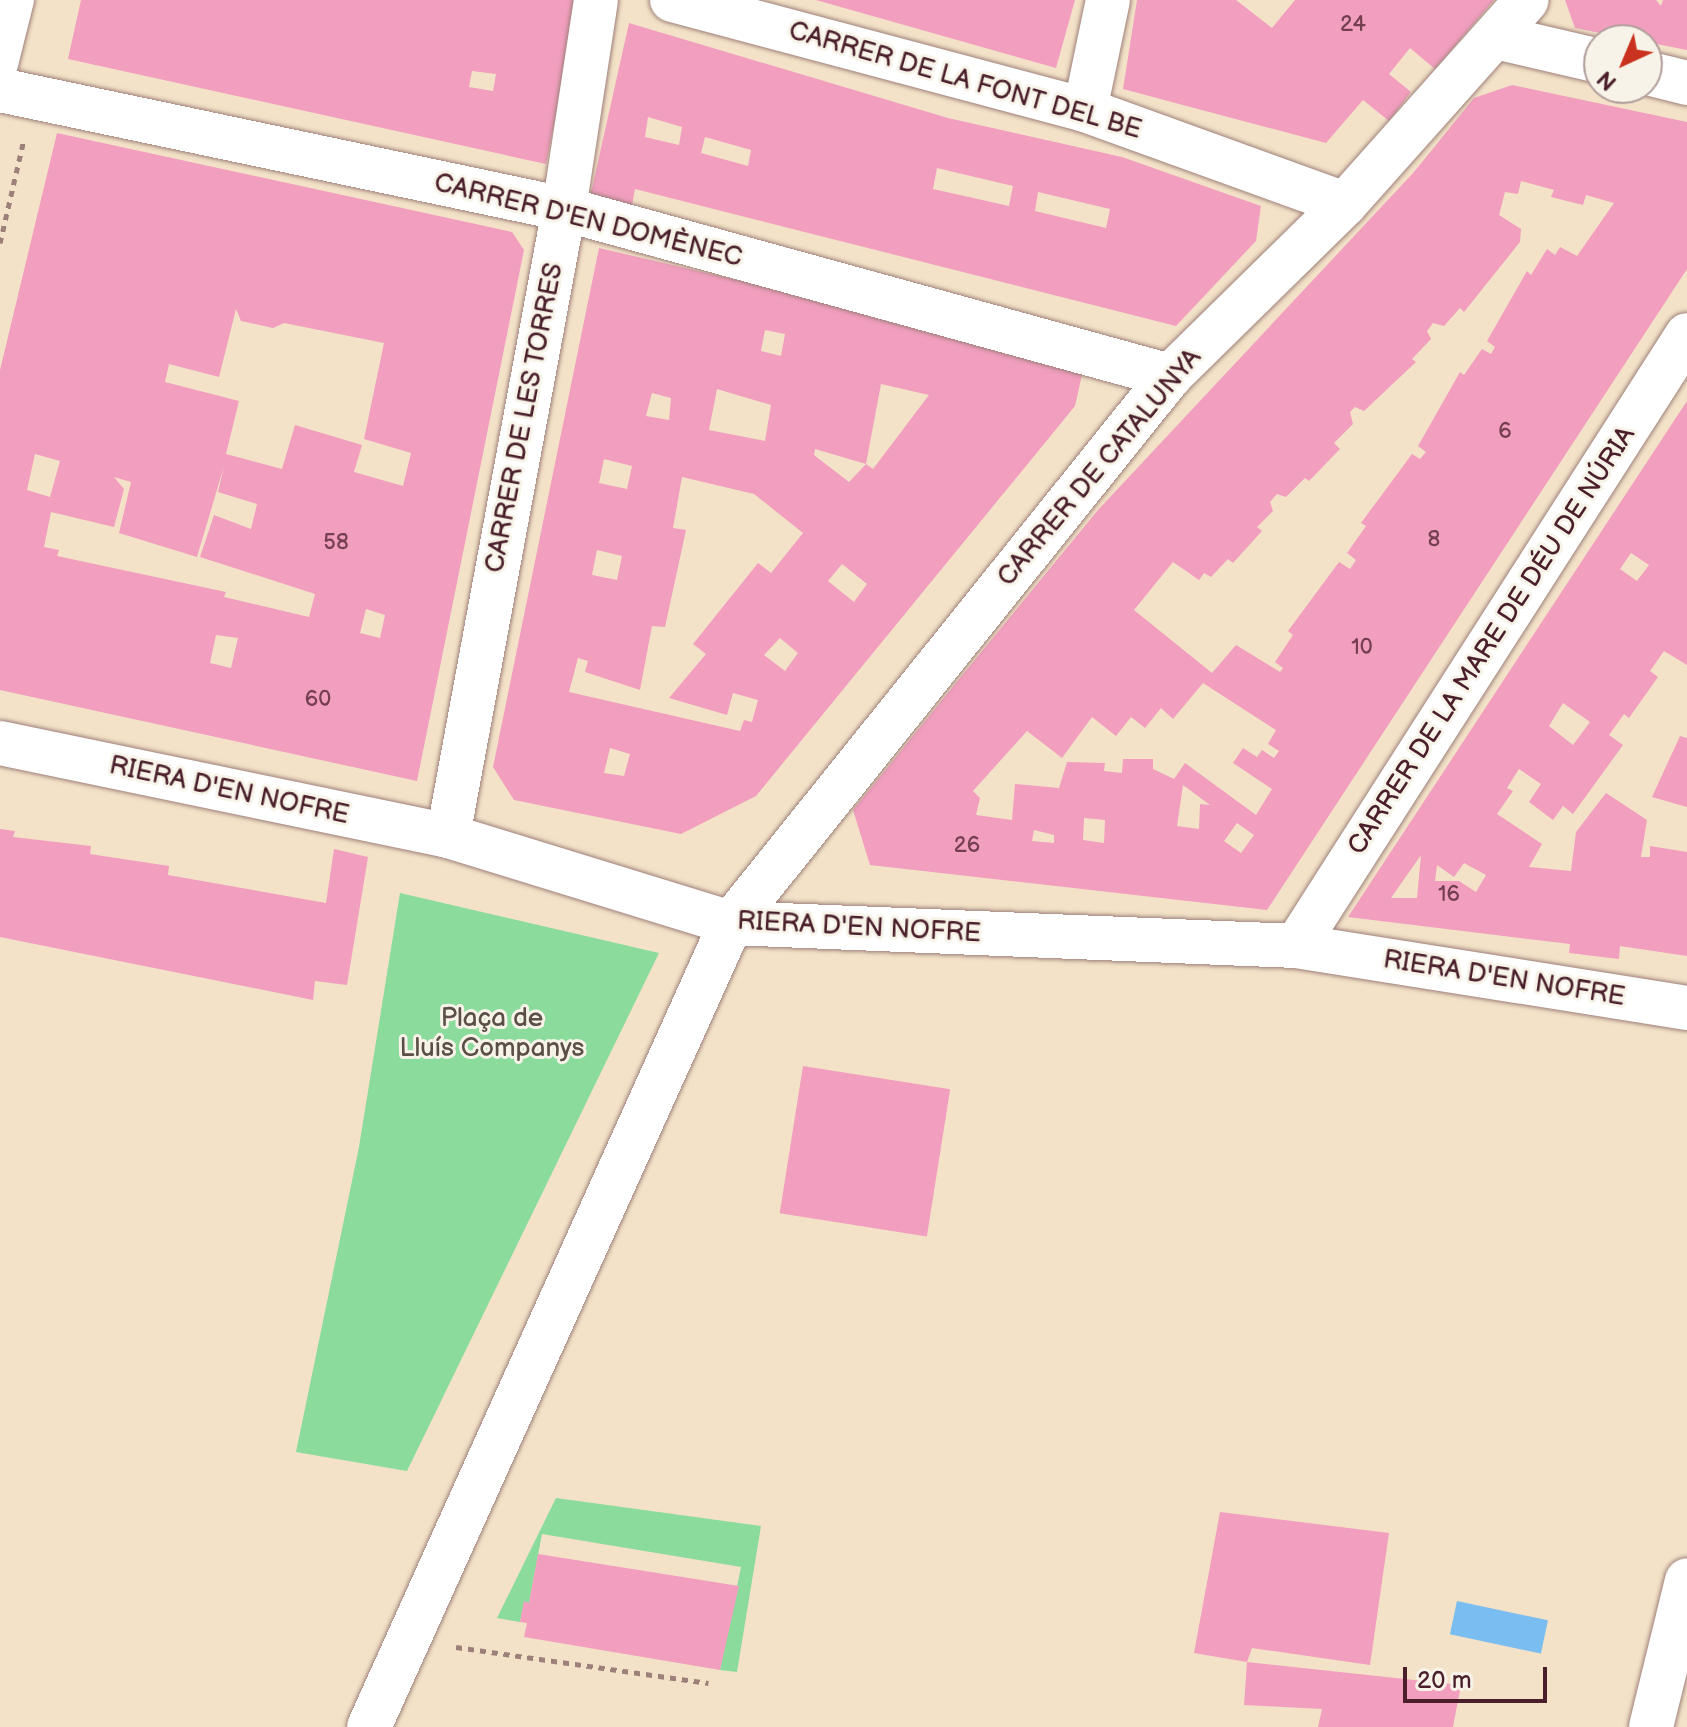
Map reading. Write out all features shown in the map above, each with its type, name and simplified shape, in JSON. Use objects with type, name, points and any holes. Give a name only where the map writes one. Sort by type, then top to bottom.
[{"type":"street","points":[[0,64],[16,0]]},
{"type":"street","name":"CARRER DE LES TORRES","points":[[448,836],[564,209],[596,0]]},
{"type":"street","name":"CARRER DE LA FONT DEL BE","points":[[672,0],[1085,110],[1345,204]]},
{"type":"street","points":[[1085,110],[1108,0]]},
{"type":"street","name":"CARRER DE CATALUNYA","points":[[731,923],[1170,376],[1345,204],[1527,0]]},
{"type":"street","points":[[1496,37],[1583,57]]},
{"type":"street","points":[[1663,77],[1687,83]]},
{"type":"street","name":"CARRER D'EN DOMÈNEC","points":[[0,90],[564,209],[1170,376]]},
{"type":"street","name":"CARRER DE LA MARE DE DÉU DE NÚRIA","points":[[1296,946],[1687,335]]},
{"type":"street","name":"RIERA D'EN NOFRE","points":[[0,743],[448,836],[731,923],[1296,946],[1687,1008]]},
{"type":"street","points":[[369,1727],[731,923]]},
{"type":"street","points":[[1651,1727],[1687,1580]]},
{"type":"path","points":[[0,243],[26,131]]},
{"type":"path","points":[[407,1641],[708,1683]]},
{"type":"green space","name":"Plaça de Lluís Companys","points":[[400,893],[659,953],[407,1471],[296,1452],[359,1147]]},
{"type":"green space","points":[[556,1498],[761,1526],[737,1672],[720,1670],[741,1567],[542,1534],[529,1603],[524,1602],[520,1622],[497,1618]]},
{"type":"water","points":[[1457,1601],[1548,1620],[1541,1654],[1450,1634]]},
{"type":"building","points":[[81,0],[579,0],[546,164],[68,59]],"holes":[[[472,71],[496,74],[493,91],[469,87]]]},
{"type":"building","points":[[816,0],[1075,0],[1056,68]]},
{"type":"building","points":[[1137,0],[1236,0],[1272,28],[1295,0],[1494,0],[1435,69],[1410,48],[1389,74],[1411,92],[1389,121],[1363,100],[1326,143],[1123,89]]},
{"type":"building","points":[[1565,0],[1656,0],[1661,6],[1663,0],[1687,0],[1687,50],[1663,45],[1663,24],[1583,24],[1583,30],[1575,28]]},
{"type":"building","points":[[629,23],[948,118],[1122,157],[1261,206],[1256,241],[1176,326],[635,189],[632,206],[591,193]],"holes":[[[648,117],[682,127],[679,145],[645,137]],[[705,137],[751,150],[748,166],[701,153]],[[937,168],[1013,186],[1009,206],[933,189]],[[1038,192],[1110,209],[1106,228],[1035,211]]]},
{"type":"building","points":[[1512,85],[1583,100],[1583,104],[1602,104],[1687,122],[1687,269],[1267,910],[870,865],[853,810],[1098,510],[1414,172],[1474,98]],"holes":[[[1521,181],[1554,190],[1551,197],[1583,205],[1586,195],[1614,203],[1577,256],[1560,247],[1555,255],[1547,249],[1531,275],[1527,271],[1487,341],[1495,347],[1491,354],[1482,349],[1464,375],[1460,372],[1418,446],[1426,452],[1420,459],[1412,454],[1361,523],[1366,526],[1347,553],[1356,560],[1350,569],[1339,562],[1288,631],[1293,635],[1275,662],[1283,668],[1280,672],[1236,645],[1212,673],[1134,610],[1173,562],[1199,580],[1204,573],[1211,577],[1228,559],[1233,563],[1262,531],[1257,527],[1273,511],[1270,502],[1277,494],[1286,497],[1305,478],[1309,481],[1340,449],[1334,443],[1353,424],[1350,412],[1355,407],[1364,411],[1416,362],[1412,359],[1431,339],[1427,331],[1433,323],[1444,326],[1460,308],[1464,312],[1520,242],[1521,229],[1499,215],[1505,192],[1518,194]],[[1203,683],[1276,730],[1268,744],[1279,751],[1274,758],[1262,750],[1257,757],[1243,748],[1233,763],[1272,789],[1256,815],[1185,763],[1174,779],[1153,769],[1153,759],[1123,759],[1122,773],[1104,771],[1105,763],[1067,762],[1059,788],[1015,784],[1012,820],[976,815],[980,798],[973,791],[1027,731],[1062,758],[1092,717],[1116,736],[1131,717],[1145,728],[1161,708],[1173,719]],[[1183,785],[1210,805],[1200,804],[1199,829],[1177,826]],[[1084,818],[1105,820],[1104,843],[1083,840]],[[1237,823],[1254,835],[1241,853],[1224,841]],[[1034,830],[1054,835],[1054,843],[1032,841]]]},
{"type":"building","points":[[57,133],[512,232],[524,250],[417,781],[0,690],[0,370]],"holes":[[[236,309],[241,321],[273,328],[284,323],[384,343],[364,439],[411,453],[403,486],[354,472],[362,445],[295,425],[282,469],[226,454],[239,401],[165,382],[169,364],[219,377]],[[35,454],[60,461],[50,497],[27,490]],[[224,466],[218,492],[257,504],[251,529],[214,515],[200,557],[315,594],[309,617],[224,597],[226,592],[57,556],[59,550],[44,547],[51,512],[114,527],[124,489],[114,477],[131,482],[119,533],[197,557]],[[366,609],[385,615],[380,638],[360,633]],[[216,635],[238,638],[231,668],[210,663]]]},
{"type":"building","points":[[599,248],[1085,361],[1075,406],[756,796],[681,834],[514,800],[493,767]],"holes":[[[765,330],[785,334],[781,356],[761,351]],[[881,384],[929,395],[873,469],[866,464]],[[717,389],[771,405],[765,441],[709,430]],[[652,393],[671,398],[669,420],[646,416]],[[815,449],[866,464],[849,482],[814,455]],[[604,459],[632,466],[627,489],[599,483]],[[682,477],[754,494],[803,533],[771,573],[758,563],[693,644],[706,654],[669,698],[727,715],[733,693],[758,700],[752,722],[744,720],[740,731],[569,692],[578,658],[588,661],[585,672],[640,690],[652,626],[665,627],[686,530],[673,528]],[[597,550],[622,556],[617,580],[592,575]],[[842,564],[867,584],[854,602],[828,581]],[[780,638],[798,653],[785,671],[764,655]],[[610,748],[630,754],[624,776],[604,773]]]},
{"type":"building","points":[[1687,401],[1687,665],[1664,651],[1650,671],[1658,677],[1629,718],[1624,714],[1609,735],[1623,745],[1573,814],[1563,806],[1553,820],[1529,802],[1541,784],[1519,769],[1507,788],[1513,791],[1497,814],[1542,844],[1529,867],[1571,871],[1576,832],[1606,793],[1647,820],[1641,857],[1650,857],[1650,846],[1687,852],[1687,956],[1620,946],[1619,959],[1569,953],[1570,944],[1348,917]],"holes":[[[1631,553],[1649,565],[1637,581],[1620,569]],[[1563,703],[1590,722],[1573,745],[1549,726]],[[1421,855],[1417,898],[1391,898]],[[1464,863],[1486,875],[1476,892],[1459,881],[1435,881],[1437,865],[1454,877]]]},
{"type":"building","points":[[1680,736],[1687,738],[1687,807],[1652,797]]},
{"type":"building","points":[[0,829],[15,831],[13,837],[91,846],[90,854],[169,866],[168,875],[326,903],[334,849],[368,857],[347,985],[315,981],[313,1000],[0,937]]},
{"type":"building","points":[[803,1066],[950,1089],[927,1236],[780,1213]]},
{"type":"building","points":[[1220,1512],[1389,1533],[1370,1665],[1252,1648],[1247,1662],[1194,1653]]},
{"type":"building","points":[[538,1554],[739,1586],[720,1670],[524,1637],[527,1623],[520,1622],[524,1601],[529,1603]]},
{"type":"building","points":[[1247,1662],[1461,1685],[1453,1727],[1318,1727],[1322,1709],[1244,1705]]}]
